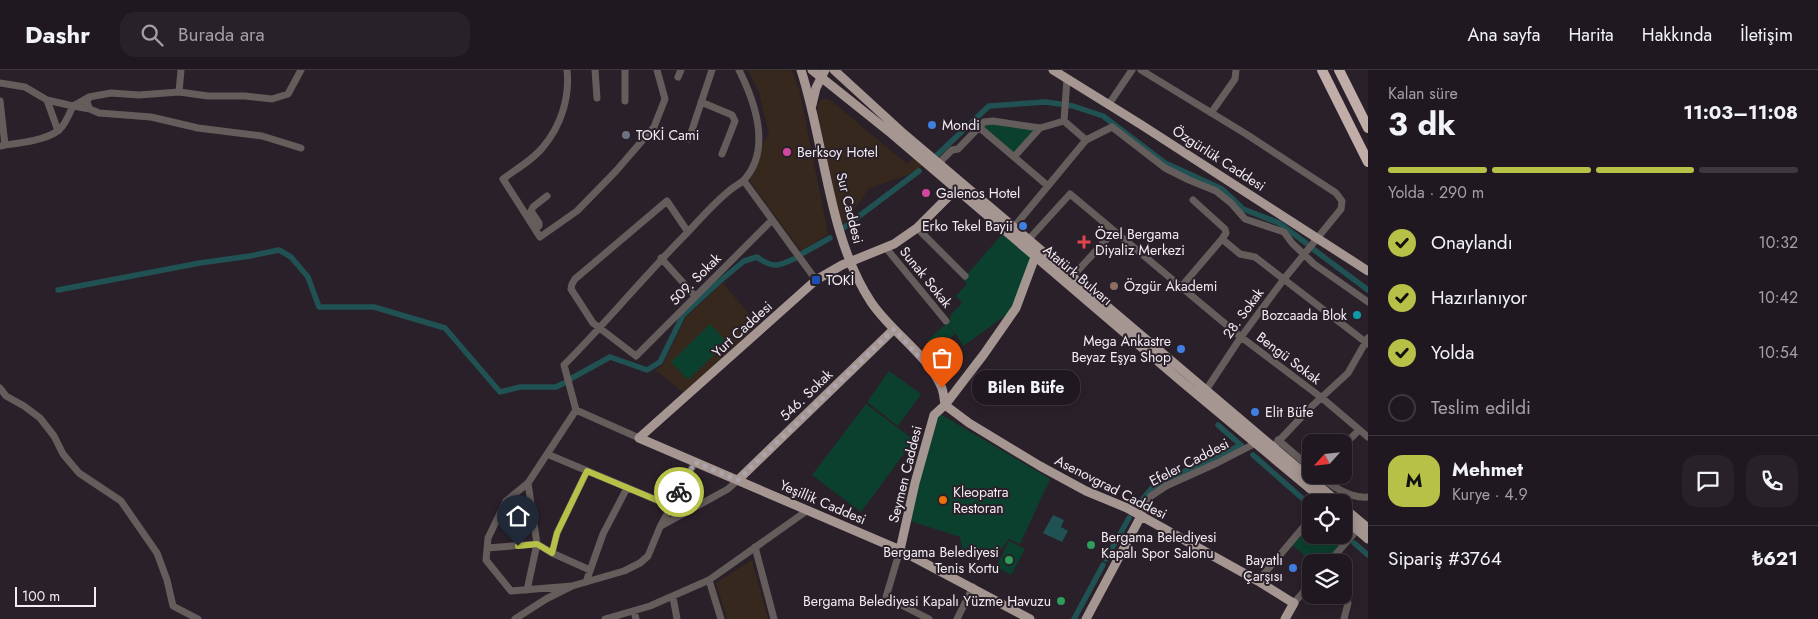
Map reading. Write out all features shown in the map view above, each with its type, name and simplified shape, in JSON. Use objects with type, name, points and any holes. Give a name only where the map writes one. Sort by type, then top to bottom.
[{"type":"highway","points":[[1322,70],[1368,162]]},
{"type":"highway","points":[[1339,70],[1368,128]]},
{"type":"main road","name":"Sur Caddesi","points":[[801,70],[812,108],[840,234],[859,282],[872,303],[934,373],[942,388],[945,405]]},
{"type":"main road","name":"Atatürk Bulvarı","points":[[812,70],[823,74],[1181,382],[1316,494]]},
{"type":"main road","name":"Atatürk Bulvarı","points":[[834,70],[1072,277],[1206,390],[1302,466]]},
{"type":"main road","name":"Özgürlük Caddesi","points":[[1053,70],[1368,271]]},
{"type":"main road","name":"Sur Caddesi","points":[[812,108],[823,74]]},
{"type":"main road","name":"Yurt Caddesi","points":[[639,438],[816,280],[842,265],[886,248],[917,228],[956,190]]},
{"type":"main road","name":"Seymen Caddesi","points":[[900,550],[914,483],[934,415],[945,405],[991,345],[1016,308],[1035,257]]},
{"type":"main road","name":"546. Sokak","points":[[738,480],[894,329]]},
{"type":"main road","name":"Asenovgrad Caddesi","points":[[945,405],[969,423],[1040,466],[1086,491],[1127,508],[1294,603]]},
{"type":"main road","points":[[639,438],[738,480]]},
{"type":"main road","name":"Yeşillik Caddesi","points":[[738,480],[900,550],[973,587],[1030,619]]},
{"type":"main road","name":"Atatürk Bulvarı","points":[[1321,484],[1331,494]]},
{"type":"main road","points":[[1352,515],[1368,528]]},
{"type":"main road","name":"Efeler Caddesi","points":[[1086,619],[1140,516]]},
{"type":"main road","points":[[1352,525],[1368,539]]},
{"type":"main road","points":[[1285,619],[1294,603]]},
{"type":"street","points":[[179,92],[181,70]]},
{"type":"street","points":[[0,100],[2,146],[28,142],[58,131],[65,123],[73,106],[89,97],[111,94],[139,95],[179,92],[208,96],[245,96],[272,99],[288,94],[301,70]]},
{"type":"street","points":[[567,70],[569,83],[561,121],[543,148],[503,179],[540,237],[577,211],[616,171],[654,127],[665,99],[657,70]]},
{"type":"street","points":[[595,70],[597,98]]},
{"type":"street","points":[[625,70],[625,101]]},
{"type":"street","points":[[689,139],[712,70]]},
{"type":"street","points":[[572,586],[511,591],[486,560],[488,538],[506,501],[528,483],[576,410],[564,365],[600,329],[661,258],[729,190],[744,181],[751,169],[757,153],[759,131],[753,101],[739,70]]},
{"type":"street","points":[[1109,104],[1132,70]]},
{"type":"street","points":[[1141,70],[1212,113],[1235,79],[1237,70]]},
{"type":"street","points":[[1064,121],[1067,79]]},
{"type":"street","points":[[0,83],[25,87],[47,100],[90,109],[99,113],[151,116],[198,128],[262,136],[301,148]]},
{"type":"street","points":[[89,97],[88,106],[90,109]]},
{"type":"street","points":[[47,100],[58,131]]},
{"type":"street","points":[[700,102],[732,115],[735,121],[722,154]]},
{"type":"street","name":"28. Sokak","points":[[1206,390],[1241,337],[1284,279],[1341,209],[1342,201],[1336,193],[1212,113]]},
{"type":"street","points":[[939,163],[952,150],[958,149],[984,122],[993,121],[1040,128],[1064,121]]},
{"type":"street","points":[[1064,121],[1086,140]]},
{"type":"street","points":[[1014,227],[1086,140],[1112,127],[1166,168],[1216,191],[1231,203],[1245,219],[1284,232],[1292,243],[1314,264],[1368,302]]},
{"type":"street","points":[[980,128],[1048,186]]},
{"type":"street","points":[[1014,157],[1040,128]]},
{"type":"street","points":[[744,181],[816,280]]},
{"type":"street","name":"Bengü Sokak","points":[[1029,239],[1070,194],[1241,337],[1322,398],[1368,437]]},
{"type":"street","points":[[535,229],[539,226],[539,223],[531,210],[547,196]]},
{"type":"street","points":[[1181,287],[1226,234],[1225,229],[1193,200]]},
{"type":"street","points":[[600,329],[588,316],[571,289],[575,280],[667,201],[688,232]]},
{"type":"street","name":"509. Sokak","points":[[600,329],[636,356],[772,220]]},
{"type":"street","points":[[917,228],[966,276]]},
{"type":"street","points":[[1072,277],[1114,231]]},
{"type":"street","points":[[1222,239],[1240,254],[1255,257],[1367,341],[1348,373],[1276,444],[1302,462]]},
{"type":"street","name":"Sunak Sokak","points":[[886,248],[946,321]]},
{"type":"street","points":[[661,258],[695,296]]},
{"type":"street","points":[[0,388],[6,396],[40,418],[54,436],[63,454],[79,472],[121,501],[157,552],[167,580],[173,606],[198,619]]},
{"type":"street","points":[[576,410],[639,438]]},
{"type":"street","points":[[1352,437],[1359,430]]},
{"type":"street","name":"Efeler Caddesi","points":[[1140,516],[1151,496],[1166,486],[1256,443]]},
{"type":"street","points":[[547,454],[671,506]]},
{"type":"street","points":[[515,619],[546,599],[572,586],[624,571],[640,563],[648,556],[660,527],[695,462]]},
{"type":"street","points":[[552,553],[557,533],[587,471]]},
{"type":"street","points":[[660,527],[728,489],[738,480]]},
{"type":"street","points":[[527,590],[537,544],[528,483]]},
{"type":"street","points":[[1328,484],[1344,493],[1368,497]]},
{"type":"street","points":[[586,582],[603,534],[627,488]]},
{"type":"street","points":[[605,619],[673,597],[709,580],[808,510]]},
{"type":"street","points":[[1258,581],[1302,529]]},
{"type":"street","points":[[1336,554],[1357,530]]},
{"type":"street","points":[[487,548],[537,544],[590,570]]},
{"type":"street","points":[[755,547],[774,619]]},
{"type":"street","points":[[900,550],[886,597],[929,619]]},
{"type":"street","points":[[709,580],[721,619]]},
{"type":"street","points":[[957,619],[973,587]]},
{"type":"street","points":[[1294,603],[1302,594]]},
{"type":"street","points":[[673,597],[678,619]]},
{"type":"street","points":[[1344,619],[1348,604]]},
{"type":"street","points":[[634,611],[636,619]]},
{"type":"shaded area","name":"Berksoy Hotel","points":[[748,70],[791,70],[799,88],[828,234],[801,251],[749,180],[754,173],[764,142],[769,135],[759,92]]},
{"type":"shaded area","points":[[822,99],[829,99],[907,164],[913,158],[922,165],[916,172],[868,189],[841,226],[817,110],[818,104]]},
{"type":"shaded area","points":[[984,122],[1040,128],[1014,157],[980,128]]},
{"type":"shaded area","points":[[1005,231],[1035,257],[1016,308],[963,346],[956,334],[946,323],[962,303],[956,296],[967,284],[963,279]]},
{"type":"shaded area","points":[[723,283],[758,325],[684,393],[655,370],[663,365],[686,317]]},
{"type":"shaded area","points":[[710,324],[727,342],[688,380],[671,362]]},
{"type":"shaded area","points":[[946,324],[955,334],[936,351],[927,341]]},
{"type":"shaded area","points":[[889,371],[921,394],[898,426],[867,402]]},
{"type":"shaded area","points":[[866,404],[914,440],[861,512],[812,475]]},
{"type":"shaded area","points":[[942,415],[1050,479],[1020,544],[1009,539],[1002,548],[979,556],[963,553],[960,537],[910,521],[918,482],[938,416]]},
{"type":"shaded area","points":[[1053,515],[1064,520],[1061,527],[1068,531],[1062,542],[1043,533]]},
{"type":"shaded area","points":[[1302,529],[1302,544],[1345,544],[1336,554],[1303,554],[1290,543]]},
{"type":"shaded area","name":"Bergama Belediyesi Tenis Kortu","points":[[1009,541],[1025,549],[1011,575],[996,567]]},
{"type":"shaded area","points":[[752,560],[768,619],[727,619],[716,583]]},
{"type":"waterway","points":[[937,155],[989,106],[1046,102],[1073,106],[1103,116],[1165,163],[1222,189],[1243,209],[1279,223],[1306,243]]},
{"type":"waterway","points":[[842,229],[919,171]]},
{"type":"waterway","points":[[803,253],[830,238]]},
{"type":"waterway","points":[[1313,249],[1368,290]]},
{"type":"waterway","points":[[58,290],[279,250],[291,257],[308,277],[319,307],[374,307],[445,328],[500,392],[520,387],[556,387],[564,383]]},
{"type":"waterway","points":[[572,378],[610,357],[647,370],[660,362],[683,315],[744,261],[757,257],[767,263],[776,265],[796,258]]},
{"type":"waterway","points":[[1218,425],[1243,447]]},
{"type":"waterway","points":[[1142,500],[1152,488],[1162,482],[1241,445]]},
{"type":"waterway","points":[[1253,455],[1302,498]]},
{"type":"waterway","points":[[1106,559],[1129,518]]},
{"type":"waterway","points":[[1354,543],[1368,555]]},
{"type":"waterway","points":[[1074,619],[1103,565]]},
{"type":"way so far","points":[[679,492],[695,462],[738,480],[894,329],[934,373],[942,388]]},
{"type":"place","name":"Mondi","points":[[932,125]]},
{"type":"place","name":"TOKİ Cami","points":[[626,135]]},
{"type":"place","name":"Berksoy Hotel","points":[[787,152]]},
{"type":"place","name":"Galenos Hotel","points":[[926,193]]},
{"type":"place","name":"Erko Tekel Bayii","points":[[1023,226]]},
{"type":"place","name":"Özel Bergama Diyaliz Merkezi","points":[[1084,242]]},
{"type":"place","name":"TOKİ","points":[[816,280]]},
{"type":"place","name":"Özgür Akademi","points":[[1114,286]]},
{"type":"place","name":"Bozcaada Blok","points":[[1357,315]]},
{"type":"place","name":"Mega Ankastre Beyaz Eşya Shop","points":[[1181,349]]},
{"type":"place","name":"Bilen Büfe","points":[[942,388]]},
{"type":"place","name":"Elit Büfe","points":[[1255,412]]},
{"type":"place","name":"Kleopatra Restoran","points":[[943,500]]},
{"type":"place","name":"Bergama Belediyesi Kapalı Spor Salonu","points":[[1091,545]]},
{"type":"place","name":"Bergama Belediyesi Tenis Kortu","points":[[1009,560]]},
{"type":"place","name":"Bayatlı Çarşısı","points":[[1293,568]]},
{"type":"place","name":"Bergama Belediyesi Kapalı Yüzme Havuzu","points":[[1061,601]]},
{"type":"route","points":[[518,546],[537,544],[552,553],[557,533],[587,471],[671,506],[679,492]]}]
